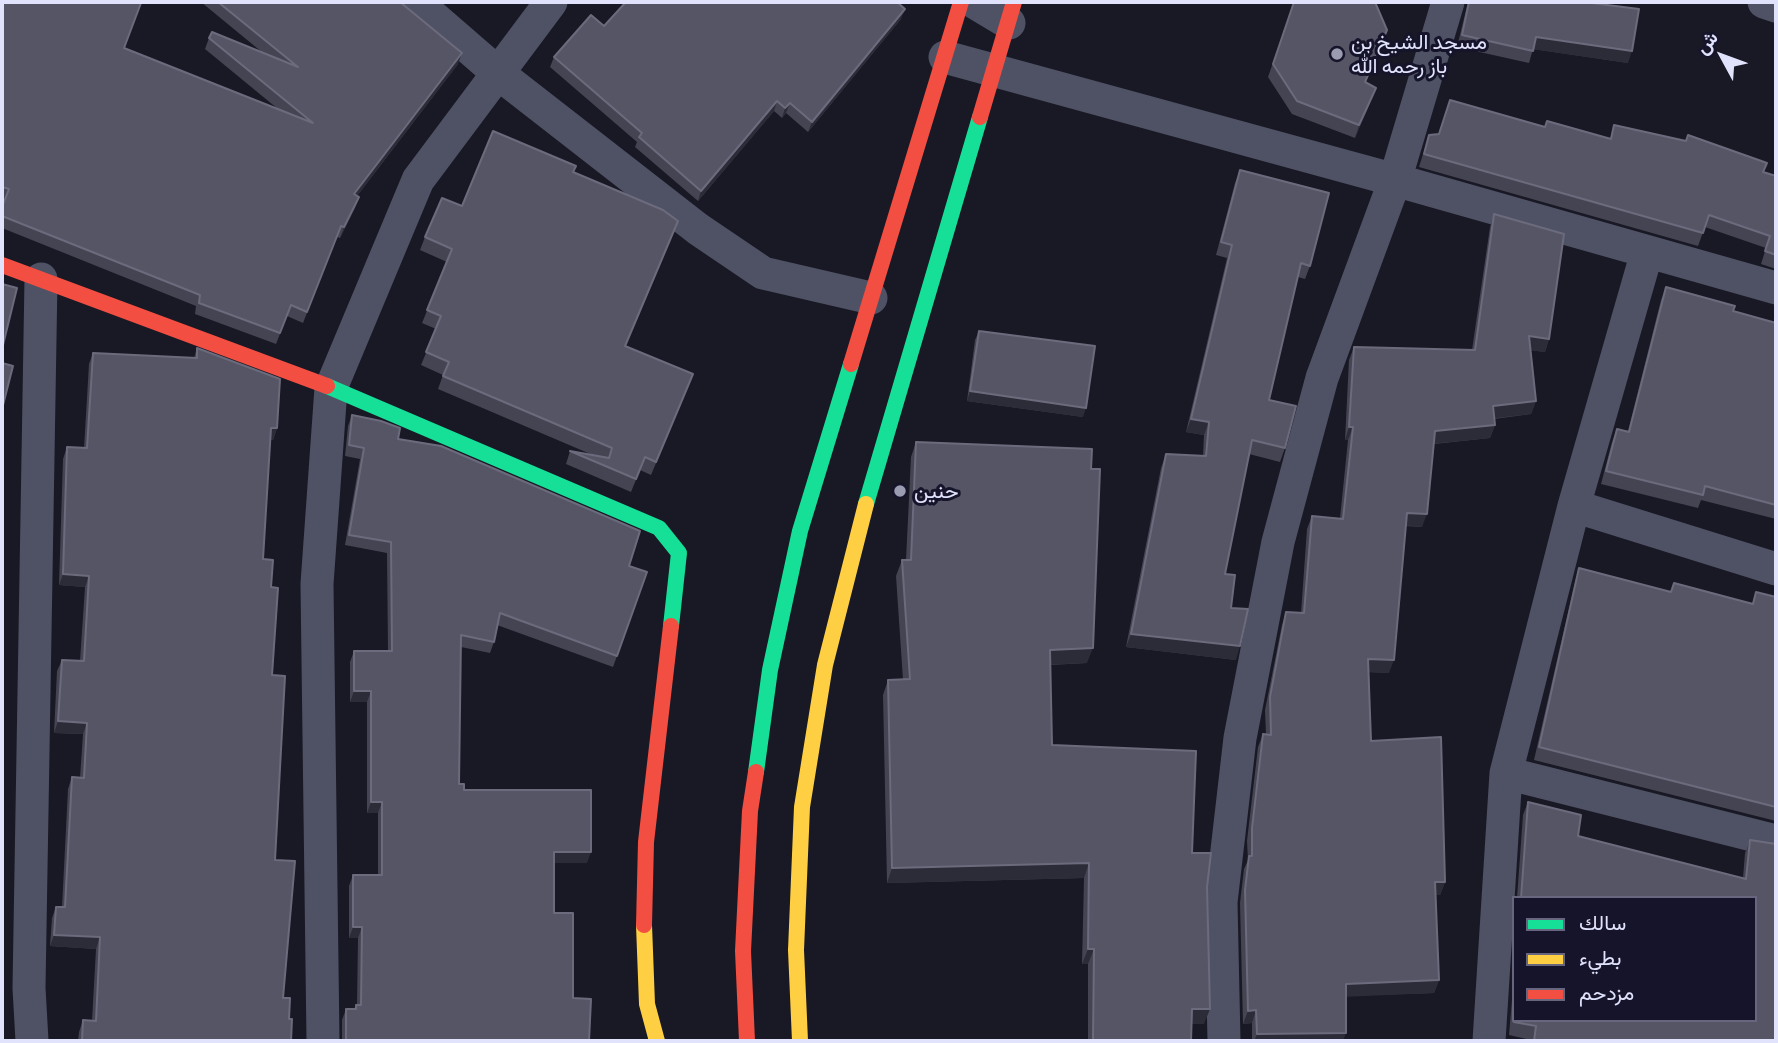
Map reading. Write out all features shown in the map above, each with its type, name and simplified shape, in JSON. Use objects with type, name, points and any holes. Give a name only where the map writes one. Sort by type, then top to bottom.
[{"type":"main road","points":[[747,1041],[743,951],[750,811],[769,670],[800,531],[961,2]]},
{"type":"main road","points":[[800,1041],[796,950],[802,807],[825,665],[860,525],[1012,13]]},
{"type":"main road","points":[[2,265],[331,388],[659,528],[679,553],[646,842],[643,963],[647,1004],[657,1041]]},
{"type":"street","points":[[416,2],[499,74],[698,229],[763,273],[871,298]]},
{"type":"street","points":[[323,1041],[317,584],[331,388],[418,180],[551,2]]},
{"type":"street","points":[[974,2],[1012,13]]},
{"type":"street","points":[[1224,1041],[1221,902],[1240,738],[1278,542],[1322,379],[1395,180],[1448,2]]},
{"type":"street","points":[[1764,2],[1776,5]]},
{"type":"street","points":[[945,57],[1776,288]]},
{"type":"street","points":[[1489,1041],[1506,773],[1574,506],[1647,252]]},
{"type":"street","points":[[32,1041],[29,974],[41,279]]},
{"type":"street","points":[[1574,506],[1776,569]]},
{"type":"street","points":[[1506,773],[1776,841]]},
{"type":"building","points":[[2,2],[141,3],[124,48],[313,123],[209,38],[212,32],[298,67],[218,2],[400,2],[462,53],[354,194],[359,197],[344,227],[341,226],[307,312],[291,305],[280,333],[199,303],[200,295],[2,216],[2,207],[9,189],[2,187]]},
{"type":"building","points":[[626,2],[897,2],[905,9],[812,122],[790,103],[785,108],[777,101],[701,191],[639,137],[642,133],[554,57],[591,15],[604,26]]},
{"type":"building","points":[[1294,2],[1375,2],[1387,30],[1365,82],[1376,88],[1359,125],[1297,101],[1273,64]]},
{"type":"building","points":[[1469,2],[1584,2],[1639,9],[1632,51],[1536,37],[1533,51],[1462,35]]},
{"type":"building","points":[[1450,100],[1545,127],[1547,121],[1611,139],[1614,125],[1686,141],[1688,135],[1767,163],[1763,172],[1776,176],[1776,255],[1765,251],[1770,236],[1709,215],[1703,233],[1424,154],[1429,135],[1439,134]]},
{"type":"building","points":[[493,131],[576,166],[573,172],[663,210],[678,221],[625,346],[693,374],[656,462],[645,457],[636,479],[570,451],[609,458],[612,448],[443,376],[449,362],[426,352],[441,316],[427,310],[452,249],[425,237],[442,198],[462,206]]},
{"type":"building","points":[[1240,170],[1329,193],[1310,266],[1301,263],[1269,400],[1296,406],[1285,448],[1252,440],[1225,574],[1235,575],[1231,608],[1248,609],[1240,646],[1131,634],[1166,454],[1206,456],[1209,422],[1191,419],[1232,245],[1221,242]]},
{"type":"building","points":[[1494,214],[1564,234],[1549,339],[1529,336],[1536,401],[1493,406],[1495,425],[1435,431],[1427,514],[1407,513],[1394,660],[1368,659],[1371,741],[1441,737],[1445,882],[1435,882],[1439,980],[1346,984],[1346,1033],[1257,1034],[1256,1010],[1248,1011],[1245,890],[1249,856],[1252,856],[1252,828],[1263,734],[1271,735],[1270,697],[1286,612],[1304,613],[1312,516],[1343,519],[1353,427],[1349,427],[1354,347],[1475,350]]},
{"type":"building","points":[[2,284],[17,288],[2,349]]},
{"type":"building","points":[[1666,287],[1735,306],[1733,311],[1776,323],[1776,505],[1705,486],[1703,495],[1606,471],[1617,429],[1629,432]]},
{"type":"building","points":[[979,331],[1095,346],[1086,408],[970,391]]},
{"type":"building","points":[[197,348],[280,379],[277,428],[271,428],[263,559],[273,560],[271,587],[278,588],[272,675],[285,676],[275,860],[295,861],[283,998],[290,998],[291,1041],[82,1041],[83,1020],[96,1021],[100,937],[54,935],[56,907],[65,907],[72,777],[84,778],[87,723],[58,721],[62,660],[84,661],[89,576],[63,574],[67,447],[87,448],[93,353],[197,358]]},
{"type":"building","points":[[2,363],[13,366],[2,409]]},
{"type":"building","points":[[352,415],[400,428],[398,439],[441,446],[640,531],[629,566],[647,572],[617,656],[500,613],[494,642],[461,635],[459,784],[464,784],[464,790],[591,790],[591,852],[554,852],[554,913],[573,913],[573,998],[591,999],[589,1041],[346,1041],[346,1009],[356,1009],[356,1005],[361,1005],[362,927],[353,927],[353,875],[382,875],[382,802],[371,802],[371,691],[354,691],[354,651],[392,651],[391,542],[349,535],[364,448],[349,445]]},
{"type":"building","points":[[916,442],[1092,449],[1091,469],[1100,469],[1093,648],[1050,650],[1052,745],[1196,751],[1192,853],[1211,853],[1207,887],[1210,1009],[1192,1009],[1191,1041],[1093,1041],[1094,949],[1088,949],[1089,863],[892,868],[888,680],[910,679],[902,560],[911,560]]},
{"type":"building","points":[[1579,568],[1671,592],[1674,583],[1753,604],[1756,592],[1776,597],[1776,807],[1539,747]]},
{"type":"building","points":[[1528,802],[1581,815],[1578,836],[1746,879],[1750,840],[1776,844],[1776,1041],[1534,1041],[1536,1026],[1514,1022],[1757,1022],[1757,896],[1521,896]]},
{"type":"traffic: fast","points":[[866,504],[980,117]]},
{"type":"traffic: fast","points":[[756,772],[770,670],[800,531],[851,364]]},
{"type":"traffic: fast","points":[[327,386],[659,528],[679,553],[671,626]]},
{"type":"traffic: slow","points":[[800,1041],[796,950],[802,807],[825,665],[866,504]]},
{"type":"traffic: slow","points":[[644,925],[647,1004],[657,1041]]},
{"type":"traffic: jam","points":[[851,364],[961,2]]},
{"type":"traffic: jam","points":[[980,117],[1014,2]]},
{"type":"traffic: jam","points":[[2,265],[327,386]]},
{"type":"traffic: jam","points":[[644,925],[646,842],[671,626]]},
{"type":"traffic: jam","points":[[747,1041],[743,951],[750,811],[756,772]]},
{"type":"place","name":"مسجد الشيخ بن باز رحمه الله","points":[[1337,54]]},
{"type":"place","name":"حنين","points":[[900,491]]}]
